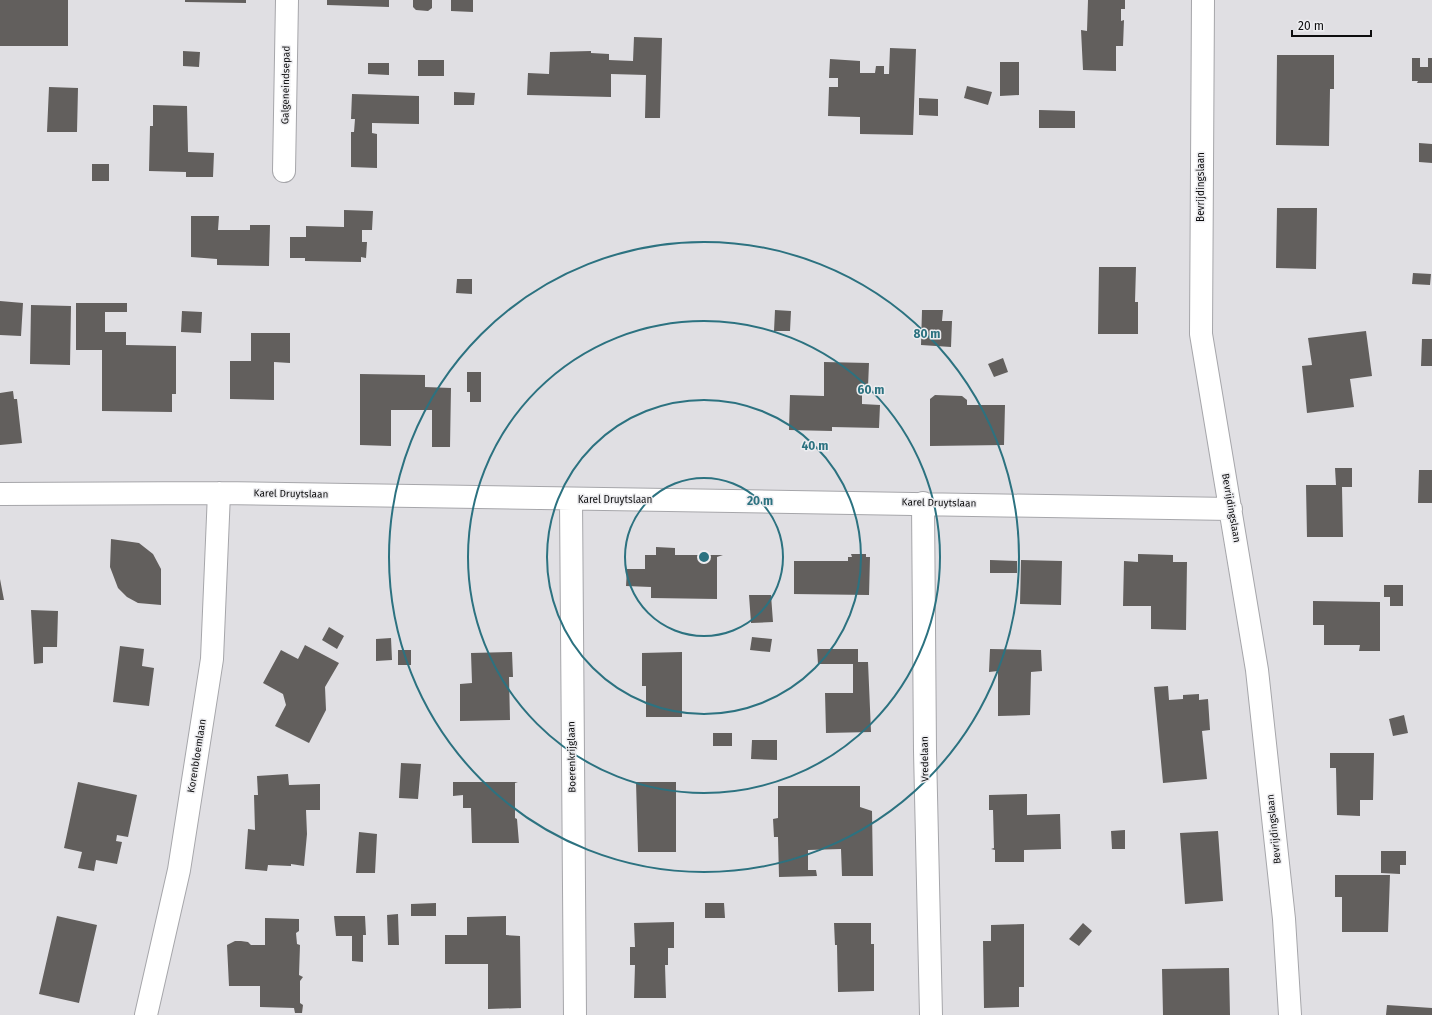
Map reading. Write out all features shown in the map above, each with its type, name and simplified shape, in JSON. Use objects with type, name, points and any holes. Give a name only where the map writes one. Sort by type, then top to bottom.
[{"type":"street","name":"Galgeneindsepad","points":[[284,171],[288,0]]},
{"type":"street","name":"Bevrijdingslaan","points":[[1203,0],[1201,334],[1257,670],[1284,919],[1290,1015]]},
{"type":"street","name":"Karel Druytslaan","points":[[0,494],[219,493],[571,500],[923,503],[1231,509]]},
{"type":"street","name":"Korenbloemlaan","points":[[146,1015],[179,870],[212,659],[219,493]]},
{"type":"street","name":"Boerenkrijglaan","points":[[571,500],[575,1015]]},
{"type":"street","name":"Vredelaan","points":[[923,503],[925,751],[931,1015]]},
{"type":"building","points":[[0,0],[68,0],[68,46],[0,46]]},
{"type":"building","points":[[185,0],[246,0],[246,3],[185,2]]},
{"type":"building","points":[[327,0],[389,0],[389,7],[327,5]]},
{"type":"building","points":[[413,0],[432,0],[432,8],[428,11],[416,10],[413,7]]},
{"type":"building","points":[[451,0],[473,0],[473,12],[451,11]]},
{"type":"building","points":[[1088,0],[1125,0],[1125,9],[1121,9],[1121,21],[1124,20],[1123,46],[1116,46],[1116,71],[1083,70],[1081,30],[1087,31]]},
{"type":"building","points":[[634,37],[662,38],[660,118],[645,118],[646,75],[611,74],[611,97],[527,95],[528,73],[549,74],[550,52],[591,51],[591,53],[609,54],[609,60],[633,61]]},
{"type":"building","points":[[890,48],[916,49],[913,135],[860,134],[860,117],[828,116],[829,87],[838,87],[838,78],[829,78],[830,59],[860,61],[860,73],[875,73],[876,66],[884,66],[884,74],[889,74]]},
{"type":"building","points":[[183,51],[200,52],[199,67],[183,66]]},
{"type":"building","points":[[1277,55],[1334,55],[1334,89],[1330,89],[1329,146],[1276,145]]},
{"type":"building","points":[[1412,58],[1420,58],[1420,67],[1428,67],[1428,58],[1432,58],[1432,83],[1417,83],[1418,81],[1412,81]]},
{"type":"building","points":[[418,60],[444,60],[444,76],[418,76]]},
{"type":"building","points":[[1000,62],[1019,62],[1019,95],[1000,96]]},
{"type":"building","points":[[368,63],[389,63],[389,75],[368,74]]},
{"type":"building","points":[[967,86],[992,92],[988,105],[964,98]]},
{"type":"building","points":[[49,87],[78,88],[77,132],[47,132]]},
{"type":"building","points":[[454,92],[475,93],[474,105],[454,105]]},
{"type":"building","points":[[352,94],[419,96],[419,124],[372,123],[372,133],[377,134],[377,168],[351,167],[351,132],[354,132],[355,119],[351,119]]},
{"type":"building","points":[[919,98],[938,99],[938,116],[919,115]]},
{"type":"building","points":[[153,105],[187,106],[188,152],[214,153],[213,177],[186,177],[186,172],[149,171],[150,126],[153,126]]},
{"type":"building","points":[[1039,110],[1075,111],[1075,128],[1039,128]]},
{"type":"building","points":[[1419,143],[1432,144],[1432,163],[1419,162]]},
{"type":"building","points":[[92,164],[109,164],[109,181],[92,181]]},
{"type":"building","points":[[1277,208],[1317,208],[1316,269],[1276,268]]},
{"type":"building","points":[[344,210],[373,211],[372,230],[362,230],[362,242],[367,242],[366,258],[361,257],[361,262],[305,261],[305,258],[290,258],[290,237],[306,237],[306,226],[344,227]]},
{"type":"building","points":[[191,216],[219,216],[218,230],[250,230],[250,225],[270,225],[269,266],[217,265],[217,259],[191,257]]},
{"type":"building","points":[[1099,267],[1136,267],[1135,302],[1138,302],[1138,334],[1098,334]]},
{"type":"building","points":[[1413,273],[1431,274],[1430,285],[1412,284]]},
{"type":"building","points":[[457,279],[472,279],[472,294],[456,293]]},
{"type":"building","points":[[0,301],[23,303],[21,336],[0,335]]},
{"type":"building","points":[[76,303],[127,303],[127,312],[105,312],[105,332],[126,332],[126,345],[176,346],[176,394],[172,394],[172,412],[102,411],[102,350],[76,350]]},
{"type":"building","points":[[31,305],[71,306],[70,365],[30,364]]},
{"type":"building","points":[[775,310],[791,311],[790,331],[774,331]]},
{"type":"building","points":[[922,310],[943,310],[942,321],[952,321],[951,347],[921,345]]},
{"type":"building","points":[[182,311],[202,312],[201,333],[181,332]]},
{"type":"building","points":[[1366,331],[1372,376],[1350,379],[1354,407],[1307,413],[1302,366],[1312,365],[1308,338]]},
{"type":"building","points":[[251,333],[290,333],[290,363],[274,362],[274,400],[230,399],[230,361],[251,361]]},
{"type":"building","points":[[1422,339],[1432,339],[1432,366],[1421,366]]},
{"type":"building","points":[[1003,358],[1008,372],[994,377],[988,364]]},
{"type":"building","points":[[824,362],[869,363],[868,387],[862,387],[862,404],[880,405],[879,428],[832,427],[832,431],[789,430],[790,395],[824,396]]},
{"type":"building","points":[[467,372],[481,372],[481,402],[470,402],[470,392],[467,392]]},
{"type":"building","points":[[360,374],[425,375],[425,387],[451,388],[450,447],[432,447],[432,410],[391,410],[391,446],[360,445]]},
{"type":"building","points":[[13,391],[14,399],[17,399],[22,443],[0,445],[0,393]]},
{"type":"building","points":[[935,395],[962,396],[967,400],[967,405],[1005,405],[1004,445],[930,446],[930,399]]},
{"type":"building","points":[[1335,468],[1352,468],[1352,487],[1342,487],[1343,537],[1307,537],[1306,485],[1336,485]]},
{"type":"building","points":[[1419,470],[1432,470],[1432,503],[1418,503]]},
{"type":"building","points":[[111,539],[139,543],[153,554],[161,569],[161,605],[138,603],[127,597],[118,588],[110,567]]},
{"type":"building","points":[[656,547],[675,548],[675,555],[723,555],[717,557],[717,599],[651,598],[651,587],[626,586],[627,569],[645,569],[645,555],[656,555]]},
{"type":"building","points":[[851,554],[866,554],[866,557],[870,557],[869,595],[794,594],[794,561],[848,561],[848,557],[852,557]]},
{"type":"building","points":[[1138,554],[1173,555],[1173,562],[1187,562],[1186,630],[1151,629],[1151,606],[1123,606],[1124,561],[1138,562]]},
{"type":"building","points":[[990,560],[1017,561],[1017,573],[990,573]]},
{"type":"building","points":[[1021,560],[1062,561],[1061,605],[1020,604]]},
{"type":"building","points":[[0,579],[4,600],[0,600]]},
{"type":"building","points":[[1384,585],[1403,585],[1403,606],[1390,606],[1390,597],[1384,597]]},
{"type":"building","points":[[749,595],[771,595],[773,622],[751,623]]},
{"type":"building","points":[[1313,601],[1380,602],[1380,651],[1359,651],[1360,645],[1324,645],[1324,625],[1313,625]]},
{"type":"building","points":[[31,610],[58,611],[57,647],[43,647],[43,663],[34,664]]},
{"type":"building","points":[[329,627],[344,636],[337,649],[322,640]]},
{"type":"building","points":[[752,637],[772,639],[770,652],[750,650]]},
{"type":"building","points":[[391,638],[392,660],[376,661],[376,639]]},
{"type":"building","points":[[305,645],[339,663],[325,687],[326,710],[309,743],[275,726],[286,705],[283,694],[263,683],[281,650],[298,659]]},
{"type":"building","points":[[120,646],[144,649],[142,666],[154,668],[149,706],[113,702]]},
{"type":"building","points":[[817,649],[858,649],[858,662],[868,662],[871,732],[826,733],[825,693],[853,693],[853,664],[818,664]]},
{"type":"building","points":[[990,649],[1041,650],[1042,671],[1031,672],[1030,715],[998,716],[998,671],[989,672]]},
{"type":"building","points":[[398,650],[411,650],[411,665],[398,665]]},
{"type":"building","points":[[512,652],[513,677],[509,677],[510,720],[460,721],[460,684],[472,683],[471,653]]},
{"type":"building","points":[[682,652],[682,717],[646,717],[646,686],[642,686],[642,653]]},
{"type":"building","points":[[1168,686],[1169,700],[1183,699],[1183,695],[1199,694],[1199,700],[1208,699],[1210,730],[1202,731],[1207,779],[1163,783],[1154,687]]},
{"type":"building","points":[[1404,715],[1408,733],[1393,736],[1389,719]]},
{"type":"building","points":[[713,733],[732,733],[732,746],[713,746]]},
{"type":"building","points":[[752,740],[777,740],[777,760],[751,759]]},
{"type":"building","points":[[1330,753],[1374,753],[1373,800],[1360,800],[1360,816],[1337,815],[1336,768],[1330,768]]},
{"type":"building","points":[[401,763],[421,764],[418,799],[399,798]]},
{"type":"building","points":[[288,774],[289,785],[320,784],[320,810],[306,810],[307,834],[304,866],[291,864],[291,866],[268,865],[267,871],[245,869],[248,829],[255,830],[254,795],[258,795],[257,776]]},
{"type":"building","points":[[78,782],[137,795],[128,837],[117,835],[116,841],[122,842],[117,864],[96,860],[94,871],[78,868],[82,852],[64,848]]},
{"type":"building","points":[[453,782],[518,782],[515,783],[515,818],[517,819],[519,843],[472,843],[471,808],[463,808],[463,795],[453,796]]},
{"type":"building","points":[[636,782],[676,782],[676,852],[638,852]]},
{"type":"building","points":[[778,786],[860,786],[860,807],[872,811],[873,876],[842,876],[841,849],[808,850],[808,870],[816,870],[817,876],[779,877],[778,837],[774,837],[773,819],[778,818]]},
{"type":"building","points":[[1027,794],[1027,815],[1060,814],[1061,849],[1024,850],[1024,862],[995,862],[995,850],[991,849],[994,848],[993,810],[989,810],[989,795]]},
{"type":"building","points":[[1125,830],[1125,849],[1112,849],[1111,831]]},
{"type":"building","points":[[1218,831],[1223,901],[1185,904],[1180,833]]},
{"type":"building","points":[[359,832],[377,834],[375,873],[356,873]]},
{"type":"building","points":[[1381,851],[1406,851],[1406,865],[1400,865],[1400,874],[1381,873]]},
{"type":"building","points":[[1335,875],[1390,875],[1388,932],[1342,932],[1342,897],[1335,897]]},
{"type":"building","points":[[436,903],[436,916],[411,916],[411,904]]},
{"type":"building","points":[[705,903],[724,903],[725,918],[705,918]]},
{"type":"building","points":[[398,914],[399,945],[388,945],[387,915]]},
{"type":"building","points":[[57,916],[97,925],[79,1003],[39,994]]},
{"type":"building","points":[[334,916],[365,916],[366,935],[363,935],[363,962],[352,961],[352,936],[336,936]]},
{"type":"building","points":[[506,916],[506,935],[520,936],[521,1008],[488,1009],[488,964],[445,964],[445,935],[467,935],[467,917]]},
{"type":"building","points":[[265,918],[299,919],[299,931],[296,933],[297,944],[300,945],[299,975],[303,977],[300,981],[300,1003],[303,1005],[302,1013],[295,1013],[294,1008],[260,1007],[260,986],[229,986],[227,945],[235,941],[241,941],[248,942],[251,945],[265,945]]},
{"type":"building","points":[[674,922],[674,948],[668,948],[668,965],[665,965],[666,998],[634,998],[635,965],[630,965],[630,947],[635,947],[634,923]]},
{"type":"building","points":[[834,923],[871,923],[871,944],[874,944],[874,991],[838,992],[837,945],[835,945]]},
{"type":"building","points":[[1083,923],[1092,931],[1079,946],[1069,939]]},
{"type":"building","points":[[1024,924],[1024,987],[1019,987],[1019,1007],[984,1008],[983,941],[991,941],[991,925]]},
{"type":"building","points":[[1229,968],[1230,1015],[1163,1015],[1162,969]]},
{"type":"building","points":[[1387,1005],[1432,1008],[1432,1015],[1386,1015]]}]
